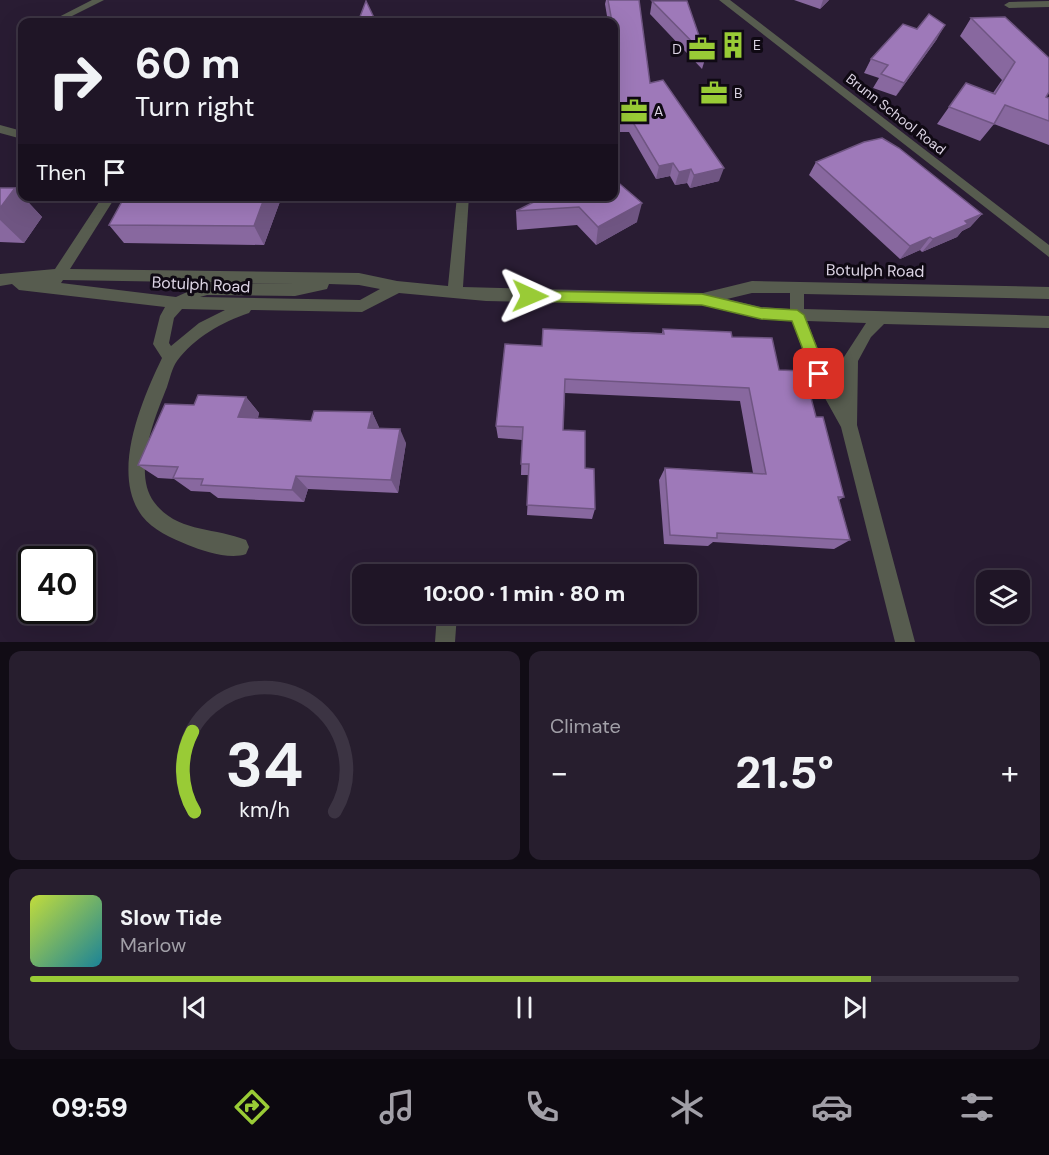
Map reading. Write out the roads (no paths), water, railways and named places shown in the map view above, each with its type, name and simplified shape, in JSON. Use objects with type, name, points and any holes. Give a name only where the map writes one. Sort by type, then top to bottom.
[{"type":"street","points":[[62,18],[99,0]]},
{"type":"street","name":"Brunn School Road","points":[[724,0],[1049,252]]},
{"type":"street","points":[[1009,4],[1049,4]]},
{"type":"street","points":[[0,129],[18,134]]},
{"type":"street","points":[[50,288],[107,201]]},
{"type":"street","points":[[455,292],[463,201]]},
{"type":"street","name":"Botulph Road","points":[[0,280],[59,274],[359,279],[397,287],[486,295],[702,299],[761,313],[1049,322]]},
{"type":"street","points":[[171,358],[161,344],[167,316],[178,303],[188,296],[207,289],[296,290],[359,279]]},
{"type":"street","name":"Botulph Road","points":[[0,280],[178,303],[259,305],[362,306],[397,287]]},
{"type":"street","name":"Botulph Road","points":[[702,299],[752,286],[1049,293]]},
{"type":"street","points":[[797,287],[797,315],[819,374],[849,425]]},
{"type":"street","points":[[239,548],[213,544],[183,533],[163,522],[147,508],[138,487],[139,445],[143,427],[171,358],[192,337],[218,319],[259,305]]},
{"type":"street","points":[[880,318],[866,333],[850,360],[849,425],[905,642]]},
{"type":"street","points":[[445,642],[446,624]]},
{"type":"place","name":"E","points":[[733,45]]},
{"type":"place","name":"D","points":[[702,49]]},
{"type":"place","name":"B","points":[[714,93]]},
{"type":"place","name":"A","points":[[634,111]]}]
